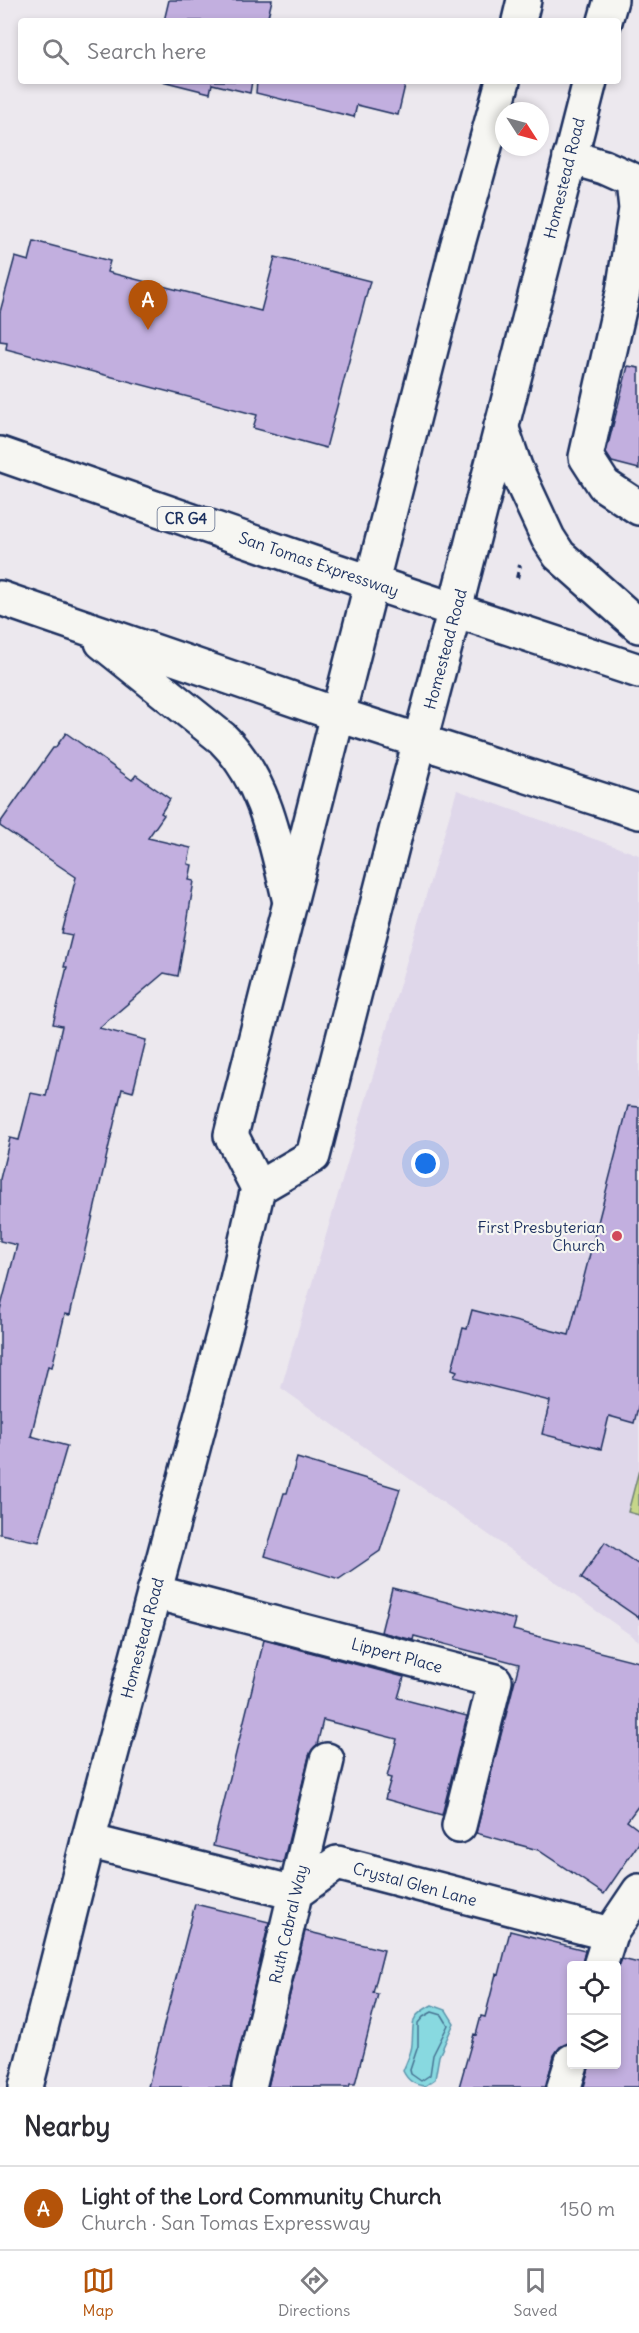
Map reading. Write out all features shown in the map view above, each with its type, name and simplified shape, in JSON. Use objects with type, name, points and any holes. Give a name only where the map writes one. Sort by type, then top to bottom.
[{"type":"main road","points":[[520,18],[524,0]]},
{"type":"main road","points":[[606,18],[611,0]]},
{"type":"main road","points":[[258,1188],[231,1135],[458,247],[502,84]]},
{"type":"main road","name":"Homestead Road","points":[[27,2087],[88,1841],[232,1302],[258,1188],[313,1156],[589,84]]},
{"type":"main road","points":[[570,157],[604,167],[633,180],[636,209],[623,292],[586,457],[604,484],[639,508]]},
{"type":"main road","points":[[501,426],[514,467],[548,538],[559,555],[639,626]]},
{"type":"main road","name":"San Tomas Expressway","points":[[0,454],[639,671]]},
{"type":"main road","points":[[0,598],[339,715],[639,812]]},
{"type":"main road","points":[[81,626],[222,738],[236,752],[249,772],[273,831],[290,902]]},
{"type":"main road","name":"Lippert Place","points":[[154,1592],[495,1681],[459,1826]]},
{"type":"main road","name":"Ruth Cabral Way","points":[[249,2087],[327,1760]]},
{"type":"main road","points":[[88,1841],[295,1893]]},
{"type":"main road","name":"Crystal Glen Lane","points":[[295,1893],[337,1863],[610,1934]]},
{"type":"main road","points":[[601,1961],[610,1934],[639,1891]]},
{"type":"main road","points":[[564,2087],[570,2069]]},
{"type":"shaded area","points":[[457,790],[639,855],[639,1641],[281,1388]]},
{"type":"green space","points":[[639,1470],[639,1515],[628,1512]]},
{"type":"water","points":[[432,2005],[446,2010],[454,2023],[439,2056],[435,2079],[425,2086],[412,2082],[403,2071],[411,2050],[414,2020],[419,2013]]},
{"type":"building","points":[[169,0],[272,0],[268,18],[165,18]]},
{"type":"building","points":[[174,84],[212,84],[210,93]]},
{"type":"building","points":[[212,84],[252,84],[250,93]]},
{"type":"building","points":[[257,84],[405,84],[398,115],[357,105],[354,117],[256,93]]},
{"type":"building","points":[[34,241],[110,261],[107,272],[261,311],[275,257],[370,281],[326,448],[253,428],[257,415],[6,349],[7,342],[0,341],[0,312],[15,257],[29,261]]},
{"type":"building","points":[[628,366],[639,368],[639,469],[612,462],[606,453]]},
{"type":"building","points":[[66,733],[132,780],[136,775],[170,799],[161,813],[164,815],[148,838],[191,848],[188,864],[192,865],[189,880],[194,881],[178,976],[164,973],[99,1028],[146,1040],[133,1092],[122,1089],[70,1315],[65,1314],[52,1367],[48,1366],[31,1436],[67,1446],[39,1542],[0,1534],[0,1310],[17,1245],[0,1241],[0,1179],[10,1138],[19,1140],[31,1093],[46,1096],[62,1026],[53,1024],[72,935],[62,933],[76,877],[0,826],[0,823]]},
{"type":"building","name":"First Presbyterian Church","points":[[628,1106],[639,1107],[639,1403],[634,1423],[609,1416],[601,1449],[542,1434],[550,1401],[454,1377],[457,1371],[452,1369],[463,1328],[467,1329],[472,1310],[569,1335]]},
{"type":"building","points":[[297,1458],[400,1489],[380,1551],[339,1579],[265,1556]]},
{"type":"building","points":[[605,1542],[639,1565],[639,1618],[581,1578]]},
{"type":"building","points":[[392,1588],[516,1620],[513,1630],[639,1662],[639,1805],[627,1821],[639,1830],[639,1843],[604,1894],[538,1850],[476,1833],[519,1664],[414,1636],[413,1640],[381,1632]]},
{"type":"building","points":[[264,1640],[404,1677],[398,1698],[467,1716],[442,1815],[385,1799],[391,1778],[387,1777],[397,1739],[323,1720],[317,1745],[309,1756],[283,1863],[213,1846]]},
{"type":"building","points":[[195,1904],[269,1922],[231,2087],[148,2087]]},
{"type":"building","points":[[305,1931],[384,1950],[373,1993],[378,1994],[355,2084],[350,2084],[349,2087],[268,2087]]},
{"type":"building","points":[[510,1931],[585,1950],[583,1961],[567,1961],[567,2045],[560,2047],[554,2055],[546,2087],[459,2087],[474,2034],[476,2035],[481,2016],[485,2017],[496,1974],[499,1975]]},
{"type":"building","points":[[622,1959],[639,1963],[639,2087],[584,2087],[589,2069],[621,2069]]},
{"type":"place","name":"Light of the Lord Community Church","points":[[148,330]]},
{"type":"place","name":"First Presbyterian Church","points":[[617,1236]]}]
